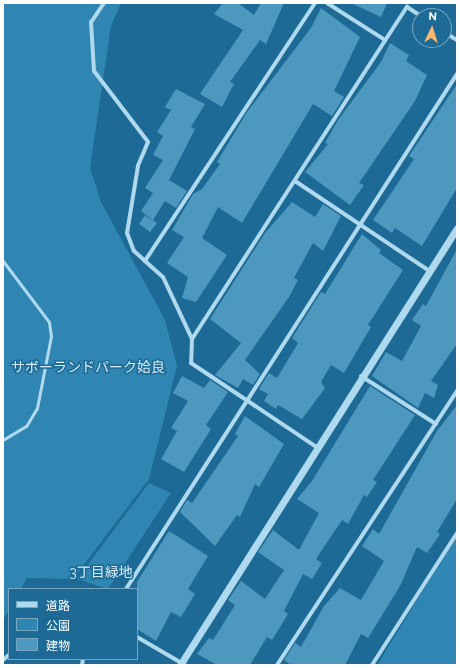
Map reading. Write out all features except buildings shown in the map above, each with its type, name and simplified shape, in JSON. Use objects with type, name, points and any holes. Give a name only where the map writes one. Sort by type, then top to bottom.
[{"type":"street","points":[[104,3],[91,22],[94,71],[148,142],[138,166],[127,233],[134,251],[163,277],[192,339],[191,363],[318,448]]},
{"type":"street","points":[[145,261],[314,3]]},
{"type":"street","points":[[327,3],[385,40]]},
{"type":"street","points":[[192,339],[407,7],[412,10]]},
{"type":"street","points":[[127,588],[457,74]]},
{"type":"street","points":[[295,181],[428,270]]},
{"type":"street","points":[[138,638],[182,664],[318,448],[361,376],[428,270],[457,228]]},
{"type":"street","points":[[361,376],[436,424]]},
{"type":"street","points":[[277,665],[457,391]]},
{"type":"street","points":[[372,665],[457,533]]},
{"type":"lane","points":[[3,261],[48,322],[51,336],[37,408],[26,426],[3,440]]},
{"type":"green space","name":"サボーランドパーク姶良","points":[[3,3],[121,3],[111,26],[90,168],[101,202],[165,320],[177,366],[149,479],[73,579],[27,578],[22,588],[8,588],[8,612],[3,621]]},
{"type":"green space","name":"3丁目緑地","points":[[149,483],[171,493],[109,588],[77,579]]},
{"type":"green space","points":[[457,535],[457,665],[377,665]]}]
